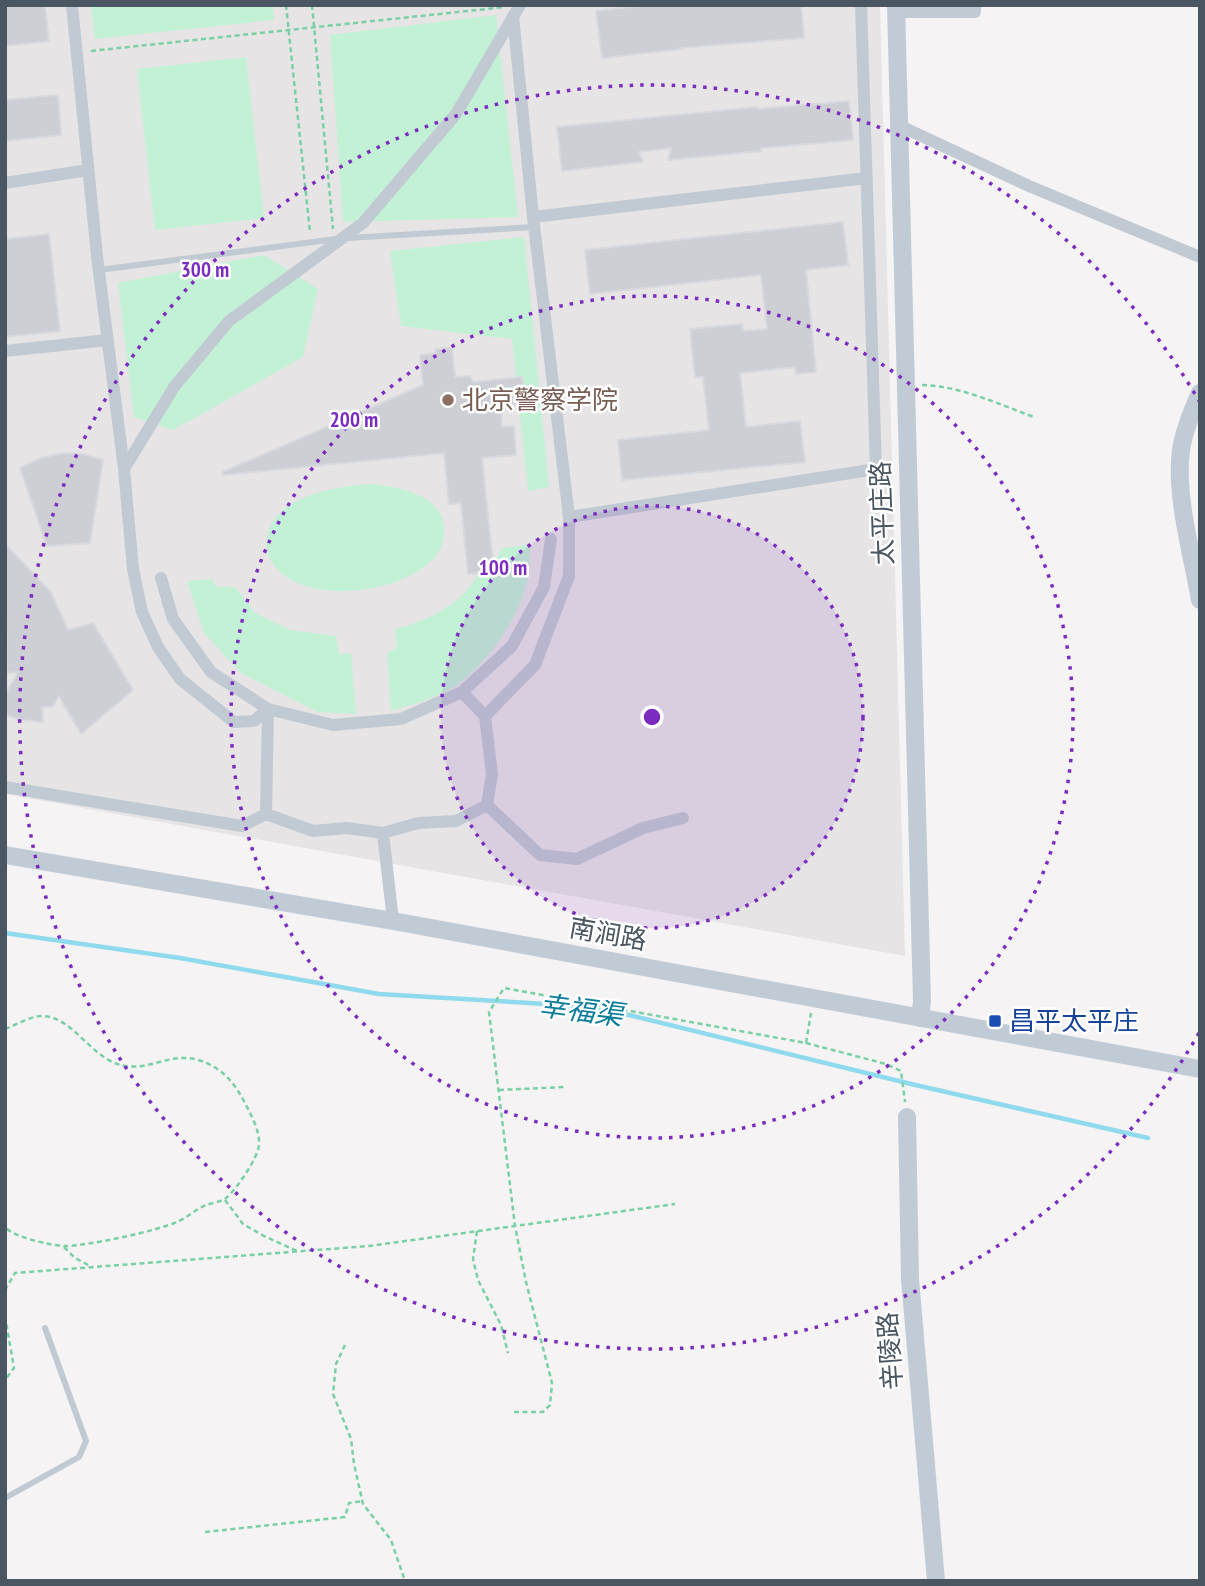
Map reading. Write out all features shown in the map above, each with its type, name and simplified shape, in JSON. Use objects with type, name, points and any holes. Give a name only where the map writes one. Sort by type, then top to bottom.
[{"type":"street","points":[[72,5],[99,270],[134,569],[142,612],[158,647],[180,679],[234,722],[254,721],[268,709]]},
{"type":"street","points":[[569,517],[876,469],[861,5]]},
{"type":"street","points":[[896,8],[975,12],[975,5]]},
{"type":"street","name":"太平庄路","points":[[896,8],[922,1002],[920,1018]]},
{"type":"street","points":[[485,716],[536,665],[569,576],[569,517],[534,222],[513,9]]},
{"type":"street","points":[[124,469],[174,387],[229,321],[363,223],[456,114],[513,9]]},
{"type":"street","points":[[898,125],[1029,186],[1200,257]]},
{"type":"street","points":[[5,183],[89,170]]},
{"type":"street","points":[[534,222],[867,178]]},
{"type":"street","points":[[5,351],[108,340]]},
{"type":"street","points":[[1200,393],[1184,438],[1180,471],[1181,493],[1200,600]]},
{"type":"street","points":[[161,578],[173,619],[211,672],[268,709],[333,725],[401,719],[462,692],[512,646],[544,587],[551,539]]},
{"type":"street","points":[[462,692],[485,716],[492,774],[487,804]]},
{"type":"street","points":[[266,814],[268,709]]},
{"type":"street","points":[[5,787],[242,826],[266,814],[313,831],[347,828],[383,833],[418,822],[456,821],[487,804]]},
{"type":"street","points":[[487,804],[540,855],[577,859],[643,828],[682,818]]},
{"type":"street","points":[[383,833],[393,921]]},
{"type":"street","name":"南涧路","points":[[5,855],[393,921],[1200,1069]]},
{"type":"street","name":"辛陵路","points":[[907,1117],[910,1279],[936,1581]]},
{"type":"lane","points":[[99,270],[339,238],[534,222]]},
{"type":"lane","points":[[5,1497],[79,1457],[86,1441],[45,1328]]},
{"type":"path","points":[[286,5],[311,242]]},
{"type":"path","points":[[312,5],[339,238]]},
{"type":"path","points":[[77,52],[513,9]]},
{"type":"path","points":[[905,385],[937,385],[1034,417]]},
{"type":"path","points":[[514,1412],[543,1412],[550,1405],[552,1383],[526,1282],[515,1226],[489,1012],[504,988],[806,1043],[886,1063],[901,1072],[904,1092]]},
{"type":"path","points":[[806,1043],[813,999]]},
{"type":"path","points":[[5,1029],[37,1016],[50,1017],[66,1024],[97,1054],[122,1065],[139,1067],[181,1057],[198,1060],[220,1069],[237,1088],[256,1125],[259,1146],[251,1166],[225,1200],[204,1206],[177,1222],[150,1230],[63,1246],[22,1237],[7,1231],[5,1227]]},
{"type":"path","points":[[499,1090],[566,1087]]},
{"type":"path","points":[[225,1200],[243,1224],[298,1252]]},
{"type":"path","points":[[5,1290],[15,1273],[369,1246],[675,1204]]},
{"type":"path","points":[[477,1231],[473,1259],[478,1280],[500,1325],[508,1353]]},
{"type":"path","points":[[63,1246],[75,1258],[92,1267]]},
{"type":"path","points":[[5,1316],[14,1368],[5,1380]]},
{"type":"path","points":[[345,1345],[336,1364],[333,1394],[351,1438],[363,1500],[391,1541],[405,1581]]},
{"type":"path","points":[[205,1532],[345,1517],[349,1503],[363,1500]]},
{"type":"shaded area","name":"北京警察学院","points":[[5,5],[880,5],[905,956],[5,794]]},
{"type":"green space","points":[[91,5],[273,5],[274,20],[95,39]]},
{"type":"green space","points":[[496,15],[518,217],[343,222],[330,35]]},
{"type":"green space","points":[[246,57],[264,218],[155,230],[137,69]]},
{"type":"green space","points":[[524,237],[549,487],[528,491],[512,339],[401,326],[390,251]]},
{"type":"green space","points":[[264,255],[318,289],[303,357],[173,430],[134,417],[118,283]]},
{"type":"green space","points":[[372,484],[417,494],[435,507],[441,516],[444,527],[442,546],[431,561],[416,573],[373,588],[325,590],[303,585],[285,576],[271,561],[267,550],[269,530],[286,508],[313,494]]},
{"type":"green space","points":[[530,545],[527,582],[520,605],[506,631],[487,656],[467,677],[449,690],[391,711],[387,653],[397,648],[395,629],[426,619],[445,609],[472,585],[486,558],[498,557],[502,548]]},
{"type":"green space","points":[[212,579],[217,587],[235,587],[255,613],[290,630],[336,636],[339,654],[351,653],[356,714],[318,712],[241,673],[204,633],[187,581]]},
{"type":"building","points":[[45,5],[49,41],[5,46],[5,7]]},
{"type":"building","points":[[648,5],[801,5],[804,38],[679,48],[682,49],[602,58],[596,11]]},
{"type":"building","points":[[58,95],[61,135],[5,141],[5,100]]},
{"type":"building","points":[[849,101],[853,140],[668,160],[671,148],[639,152],[643,162],[562,171],[557,127],[757,107]]},
{"type":"building","points":[[843,222],[848,265],[806,270],[816,372],[796,374],[795,367],[740,373],[746,427],[800,421],[805,462],[622,480],[618,440],[709,430],[703,377],[695,377],[690,329],[742,324],[743,331],[767,329],[761,275],[590,294],[585,250]]},
{"type":"building","points":[[49,234],[60,331],[5,337],[5,239]]},
{"type":"building","points":[[452,348],[455,377],[470,376],[473,382],[522,377],[525,403],[501,406],[502,427],[514,426],[516,455],[482,458],[494,572],[468,574],[461,503],[449,504],[444,453],[223,475],[223,472],[423,385],[420,355],[436,353],[436,349]]},
{"type":"building","points":[[63,453],[84,454],[103,460],[90,543],[47,546],[20,468],[41,458]]},
{"type":"building","points":[[5,544],[51,592],[68,630],[93,623],[133,690],[81,734],[59,696],[52,707],[42,707],[43,722],[21,720],[9,716],[5,711],[5,695],[18,672],[7,673]]},
{"type":"waterway","name":"幸福渠","points":[[5,933],[180,958],[379,994],[563,1005],[629,1015],[911,1084],[1148,1138]]},
{"type":"place","name":"北京警察学院","points":[[448,400]]},
{"type":"place","name":"昌平太平庄","points":[[995,1021]]}]
